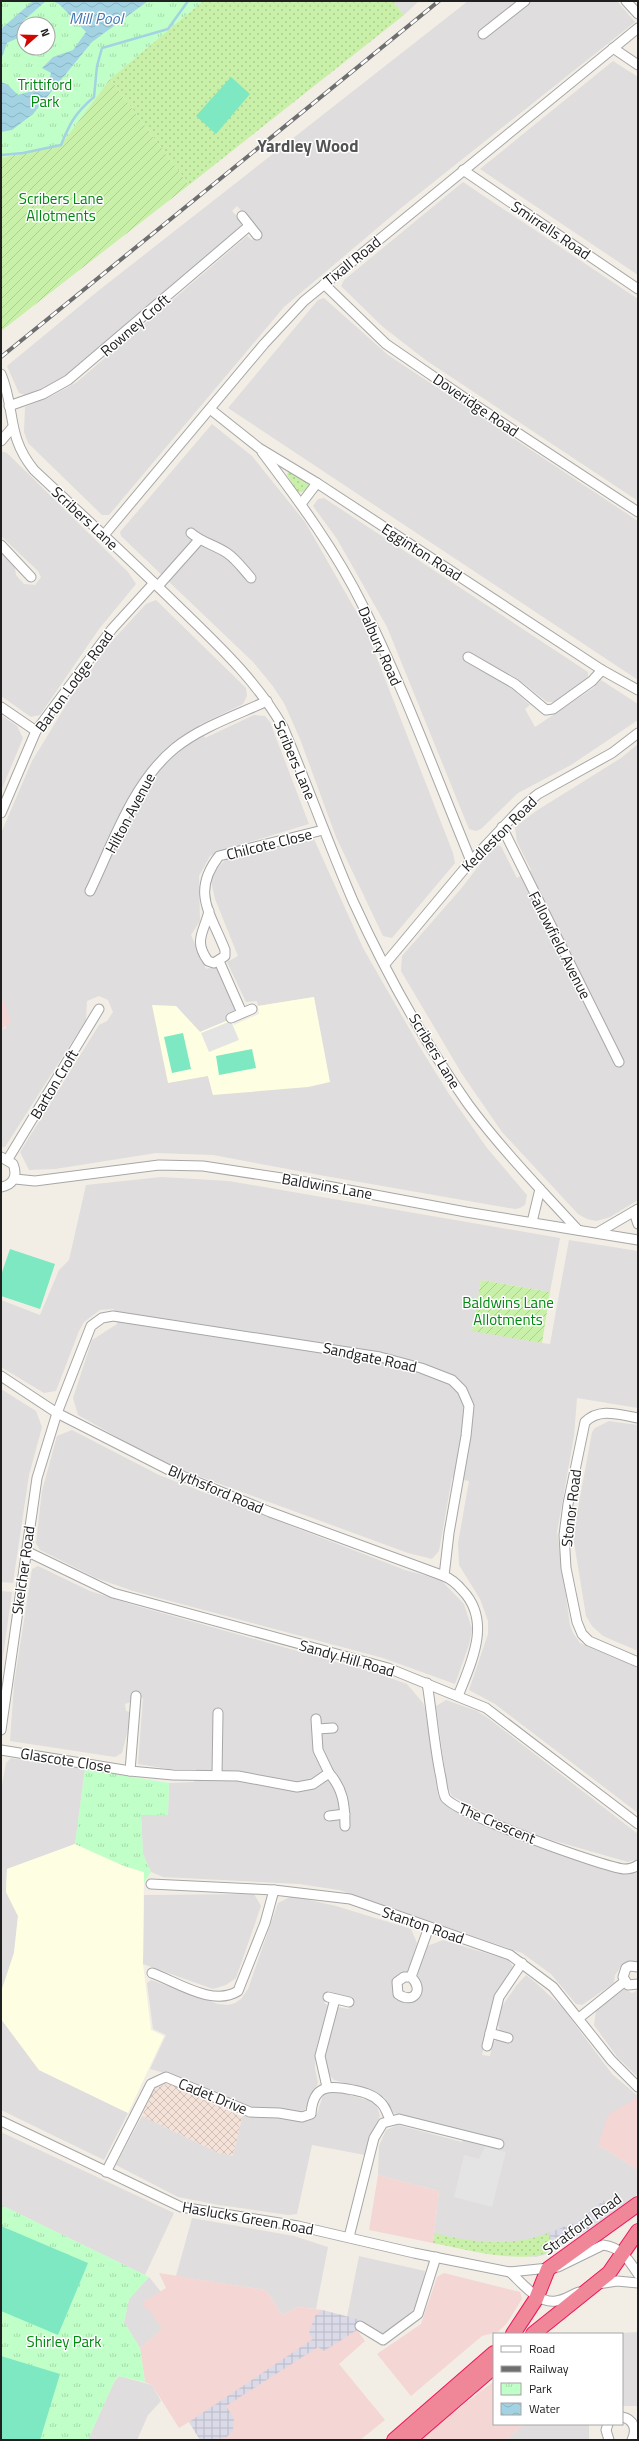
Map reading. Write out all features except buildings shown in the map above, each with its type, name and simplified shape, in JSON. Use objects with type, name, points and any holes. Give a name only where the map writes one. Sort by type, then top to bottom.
[{"type":"highway","name":"Stratford Road","points":[[514,2333],[536,2297],[548,2269],[638,2204]]},
{"type":"highway","points":[[534,2333],[609,2273],[638,2231]]},
{"type":"highway","points":[[394,2440],[493,2354]]},
{"type":"highway","points":[[409,2440],[493,2368]]},
{"type":"street","points":[[626,1],[638,14]]},
{"type":"street","points":[[483,34],[520,3]]},
{"type":"street","name":"Tixall Road","points":[[104,535],[264,344],[324,284],[638,28]]},
{"type":"street","points":[[613,48],[638,65]]},
{"type":"street","name":"Smirrells Road","points":[[463,170],[638,289]]},
{"type":"street","points":[[242,216],[257,235]]},
{"type":"street","name":"Rowney Croft","points":[[9,406],[43,394],[68,380],[249,226]]},
{"type":"street","name":"Doveridge Road","points":[[324,284],[386,344],[472,403],[638,512]]},
{"type":"street","name":"Scribers Lane","points":[[1,374],[9,406],[12,428],[22,456],[34,470],[156,584],[244,670],[267,701],[283,726],[323,830],[354,902],[385,964],[448,1074],[492,1136],[578,1230]]},
{"type":"street","name":"Egginton Road","points":[[210,409],[259,448],[316,483],[602,670],[638,690]]},
{"type":"street","points":[[1,441],[12,428]]},
{"type":"street","name":"Dalbury Road","points":[[259,448],[301,504],[363,605],[384,650],[471,861]]},
{"type":"street","points":[[301,504],[316,483]]},
{"type":"street","points":[[191,533],[199,540],[212,544],[229,555],[251,578]]},
{"type":"street","name":"Barton Lodge Road","points":[[1,813],[36,731],[112,629],[199,540]]},
{"type":"street","points":[[1,545],[31,577]]},
{"type":"street","points":[[468,657],[515,684],[546,710],[553,709],[581,690],[602,670]]},
{"type":"street","name":"Hilton Avenue","points":[[90,891],[142,785],[158,764],[195,734],[267,701]]},
{"type":"street","points":[[1,707],[36,731]]},
{"type":"street","name":"Kedleston Road","points":[[385,964],[471,861],[521,808],[538,794],[612,753],[638,733]]},
{"type":"street","name":"Fallowfield Avenue","points":[[502,827],[619,1062]]},
{"type":"street","name":"Chilcote Close","points":[[219,961],[226,956],[225,950],[209,912],[203,885],[209,870],[220,856],[323,830]]},
{"type":"street","points":[[209,912],[206,923],[200,935],[199,942],[208,962],[219,961],[242,1013]]},
{"type":"street","name":"Barton Croft","points":[[4,1158],[99,1009]]},
{"type":"street","points":[[231,1018],[252,1009]]},
{"type":"street","points":[[1,1187],[10,1184],[15,1178],[15,1169],[4,1158]]},
{"type":"street","name":"Baldwins Lane","points":[[15,1178],[35,1181],[160,1165],[203,1166],[295,1180],[638,1240]]},
{"type":"street","points":[[532,1222],[540,1189]]},
{"type":"street","points":[[597,1232],[636,1210],[638,1224]]},
{"type":"street","name":"Sandgate Road","points":[[57,1413],[91,1326],[105,1317],[150,1321],[380,1357],[452,1380],[462,1390],[469,1406],[466,1436],[449,1533],[444,1576]]},
{"type":"street","name":"Blythsford Road","points":[[1,1376],[57,1413],[175,1473],[270,1512],[444,1576]]},
{"type":"street","name":"Skelcher Road","points":[[1,1730],[37,1478],[57,1413]]},
{"type":"street","name":"Stonor Road","points":[[638,1418],[605,1413],[597,1414],[585,1422],[568,1504],[564,1535],[566,1568],[577,1622],[582,1634],[588,1641],[638,1662]]},
{"type":"street","name":"Sandy Hill Road","points":[[26,1551],[112,1593],[388,1668],[486,1708],[638,1824]]},
{"type":"street","points":[[444,1576],[451,1579],[468,1595],[478,1622],[476,1648],[458,1696]]},
{"type":"street","name":"The Crescent","points":[[427,1683],[445,1797],[451,1804],[487,1822],[580,1856],[624,1869],[634,1868],[638,1865]]},
{"type":"street","name":"Glascote Close","points":[[130,1771],[136,1696]]},
{"type":"street","points":[[217,1775],[218,1713]]},
{"type":"street","points":[[316,1719],[318,1750],[329,1773],[339,1785],[345,1806],[345,1826]]},
{"type":"street","points":[[317,1729],[333,1728]]},
{"type":"street","name":"Glascote Close","points":[[1,1750],[130,1771],[173,1775],[238,1776],[298,1787],[313,1784],[329,1773]]},
{"type":"street","points":[[329,1816],[345,1814]]},
{"type":"street","name":"Stanton Road","points":[[151,1884],[274,1890],[350,1899],[510,1955],[522,1962],[553,1987],[611,2060],[638,2087]]},
{"type":"street","points":[[152,1973],[211,1995],[228,1996],[238,1991],[265,1923],[274,1890]]},
{"type":"street","points":[[411,1977],[430,1927]]},
{"type":"street","points":[[487,2046],[499,1997],[522,1962]]},
{"type":"street","points":[[624,1982],[623,1972],[626,1968],[630,1966],[638,1967]]},
{"type":"street","points":[[579,2018],[624,1982]]},
{"type":"street","points":[[624,1982],[633,1986],[638,1984]]},
{"type":"street","points":[[349,2002],[332,1998],[320,2056],[327,2087],[333,2086],[368,2094],[380,2101],[390,2120]]},
{"type":"street","points":[[490,2033],[508,2038]]},
{"type":"street","name":"Cadet Drive","points":[[106,2172],[151,2084],[159,2079],[166,2077],[250,2112],[279,2113],[302,2117],[311,2114],[315,2098],[327,2087]]},
{"type":"street","points":[[349,2237],[374,2138],[383,2123],[390,2120],[399,2119],[499,2144]]},
{"type":"street","name":"Haslucks Green Road","points":[[1,2121],[181,2207],[349,2237],[510,2272],[558,2268],[603,2245],[623,2252]]},
{"type":"street","points":[[623,2252],[638,2274]]},
{"type":"street","points":[[360,2326],[383,2340],[418,2314],[436,2257]]},
{"type":"street","points":[[510,2272],[536,2297],[554,2302],[594,2286],[617,2281],[638,2283]]},
{"type":"street","points":[[630,2418],[635,2432],[632,2440]]},
{"type":"street","points":[[608,2425],[606,2430],[608,2440]]},
{"type":"shaded area","points":[[393,1],[419,1],[404,15]]},
{"type":"shaded area","points":[[468,1],[617,1],[635,22],[401,208],[284,307],[109,515],[102,515],[28,443],[24,432],[25,407],[52,396],[77,382],[247,236],[252,240],[261,233],[237,206],[232,211],[241,220],[241,226],[79,367],[49,385],[25,395],[19,393],[7,366],[98,291]]},
{"type":"shaded area","points":[[613,61],[638,77],[638,275],[480,169]]},
{"type":"shaded area","points":[[463,182],[638,299],[638,501],[427,361],[383,327],[341,286],[344,280]]},
{"type":"shaded area","points":[[324,298],[388,355],[638,521],[638,680],[228,408],[318,300]]},
{"type":"shaded area","points":[[212,424],[252,456],[305,522],[364,625],[453,853],[455,863],[392,938],[383,936],[336,837],[300,739],[284,703],[272,685],[253,662],[121,536],[120,532]]},
{"type":"shaded area","points":[[1,451],[7,453],[128,572],[136,584],[99,629],[40,715],[31,717],[1,696],[1,550],[14,562],[16,575],[24,584],[35,585],[41,577],[38,571],[1,536]]},
{"type":"shaded area","points":[[324,498],[588,672],[588,678],[573,692],[554,702],[547,702],[518,679],[467,651],[464,660],[511,688],[530,705],[525,709],[535,727],[592,689],[601,680],[638,704],[638,720],[571,765],[518,793],[481,829],[476,831],[469,829],[387,627],[337,539],[313,506],[318,499]]},
{"type":"shaded area","points":[[156,600],[246,688],[247,696],[243,704],[199,725],[205,738],[254,715],[265,716],[270,722],[309,824],[220,851],[210,856],[199,876],[200,921],[191,935],[206,969],[217,965],[237,1010],[231,1019],[200,1032],[176,1006],[208,1076],[213,1095],[314,997],[258,1006],[257,1001],[246,1002],[227,962],[238,956],[215,899],[211,881],[216,870],[226,859],[314,839],[363,948],[421,1049],[449,1094],[487,1148],[527,1195],[525,1205],[515,1209],[213,1155],[156,1153],[55,1169],[29,1170],[20,1152],[99,1025],[107,1021],[113,1012],[108,1000],[99,996],[87,1001],[86,1020],[5,1147],[1,1147],[1,1030],[6,1028],[4,1001],[1,1002],[1,833],[32,761],[71,697],[112,641],[146,604]]},
{"type":"shaded area","points":[[1,715],[17,726],[23,738],[1,791]]},
{"type":"shaded area","points":[[638,744],[638,1200],[610,1217],[596,1221],[587,1219],[578,1214],[502,1132],[462,1074],[401,971],[402,956],[460,890],[495,845],[501,846],[517,878],[531,870],[517,842],[515,827],[536,811],[621,758]]},
{"type":"shaded area","points":[[314,997],[330,1082],[308,1087],[213,1095],[208,1076],[168,1083],[152,1005],[176,1006],[200,1032],[231,1019],[234,1025],[259,1014],[258,1006]]},
{"type":"shaded area","points":[[4,1001],[11,1022],[1,1030],[1,1002]]},
{"type":"shaded area","points":[[231,1021],[239,1040],[209,1052],[201,1033]]},
{"type":"shaded area","points":[[161,1177],[229,1181],[560,1238],[550,1292],[481,1280],[472,1330],[542,1343],[550,1344],[569,1240],[638,1251],[638,1408],[577,1398],[574,1436],[557,1532],[570,1625],[573,1633],[580,1643],[638,1668],[638,1813],[495,1704],[469,1690],[488,1634],[488,1621],[480,1599],[459,1565],[458,1543],[469,1481],[452,1478],[439,1551],[432,1559],[408,1553],[163,1463],[78,1415],[73,1398],[92,1340],[117,1324],[114,1309],[100,1310],[84,1322],[79,1331],[56,1391],[44,1393],[1,1367],[1,1300],[40,1315],[59,1270],[69,1260],[86,1185]]},
{"type":"shaded area","points":[[1,1389],[36,1411],[42,1427],[29,1475],[13,1583],[1,1582]]},
{"type":"shaded area","points":[[609,1421],[638,1425],[638,1651],[603,1636],[592,1626],[586,1616],[573,1536],[592,1432],[595,1428]]},
{"type":"shaded area","points":[[72,1430],[159,1475],[405,1570],[441,1580],[464,1604],[472,1629],[469,1645],[455,1684],[383,1658],[133,1591],[96,1578],[40,1550],[36,1543],[42,1491],[57,1436]]},
{"type":"shaded area","points":[[38,1566],[90,1591],[130,1604],[379,1674],[407,1684],[423,1703],[425,1709],[438,1796],[442,1802],[482,1825],[629,1872],[638,1871],[638,1963],[633,1961],[623,1964],[615,1975],[614,1983],[582,2005],[576,2004],[551,1974],[522,1953],[339,1890],[299,1884],[163,1877],[151,1872],[143,1854],[141,1815],[168,1814],[169,1783],[194,1782],[196,1769],[168,1769],[138,1764],[143,1698],[131,1697],[131,1702],[125,1704],[126,1711],[130,1712],[131,1718],[122,1753],[115,1757],[10,1741],[14,1684],[32,1569]]},
{"type":"shaded area","points":[[1,1591],[12,1592],[1,1671]]},
{"type":"shaded area","points":[[446,1700],[477,1711],[488,1718],[638,1834],[638,1859],[628,1862],[548,1839],[500,1821],[452,1796],[447,1786],[436,1706]]},
{"type":"shaded area","points":[[11,1758],[85,1769],[75,1844],[7,1869],[6,1892],[18,1916],[14,1953],[1,1992],[1,1790],[6,1763]]},
{"type":"shaded area","points":[[75,1844],[124,1866],[144,1872],[143,1964],[151,2030],[164,2036],[128,2113],[39,2070],[1,2019],[1,1992],[14,1953],[18,1916],[6,1892],[7,1869]]},
{"type":"shaded area","points":[[254,1894],[261,1906],[236,1978],[226,1985],[213,1989],[143,1964],[144,1895]]},
{"type":"shaded area","points":[[292,1896],[336,1906],[411,1929],[417,1943],[408,1974],[394,1989],[410,2001],[418,1981],[418,1972],[427,1946],[443,1940],[508,1960],[514,1968],[495,1999],[482,2055],[490,2056],[493,2042],[496,2040],[508,2042],[500,2032],[498,2024],[501,2008],[516,1986],[526,1975],[536,1983],[562,2007],[612,2074],[638,2096],[598,2145],[638,2170],[638,2193],[629,2204],[547,2254],[536,2257],[486,2253],[433,2243],[439,2191],[378,2175],[379,2146],[386,2130],[398,2125],[462,2142],[467,2131],[393,2113],[386,2099],[374,2091],[334,2080],[328,2073],[324,2059],[337,2007],[349,2009],[352,1998],[328,1991],[324,2003],[329,2006],[316,2049],[315,2068],[318,2083],[305,2110],[301,2111],[304,2120],[311,2120],[317,2114],[323,2095],[332,2090],[374,2102],[380,2116],[365,2155],[312,2145],[297,2214],[288,2215],[219,2205],[178,2197],[116,2165],[142,2116],[219,2153],[233,2156],[242,2117],[249,2107],[172,2075],[150,2069],[166,2035],[153,2029],[147,1983],[151,1980],[218,2004],[228,2005],[235,2003],[241,1999],[248,1989],[278,1903]]},
{"type":"shaded area","points":[[624,1989],[632,1993],[638,1990],[638,2077],[618,2058],[594,2025],[596,2010]]},
{"type":"shaded area","points":[[1,2019],[39,2070],[128,2113],[104,2160],[1,2110]]},
{"type":"shaded area","points":[[168,2083],[242,2117],[233,2156],[219,2153],[142,2116],[154,2089]]},
{"type":"shaded area","points":[[638,2097],[638,2170],[598,2145],[608,2115]]},
{"type":"shaded area","points":[[1,2132],[174,2213],[145,2275],[1,2205]]},
{"type":"shaded area","points":[[485,2146],[506,2152],[492,2207],[454,2197],[464,2155],[479,2159]]},
{"type":"shaded area","points":[[378,2175],[439,2191],[433,2243],[369,2230]]},
{"type":"shaded area","points":[[604,2200],[607,2212],[601,2219],[590,2220],[589,2229],[555,2249],[552,2246],[559,2237],[551,2239],[548,2233],[579,2221]]},
{"type":"shaded area","points":[[192,2218],[294,2236],[328,2247],[316,2309],[298,2307],[282,2315],[265,2290],[176,2276]]},
{"type":"shaded area","points":[[359,2256],[425,2271],[420,2304],[384,2335],[379,2334],[361,2320],[347,2317]]},
{"type":"shaded area","points":[[159,2273],[265,2290],[282,2315],[298,2307],[322,2310],[361,2320],[357,2330],[365,2341],[339,2364],[385,2420],[360,2440],[200,2440],[189,2422],[179,2428],[152,2385],[145,2382],[140,2348],[162,2329],[150,2311],[143,2306],[145,2301],[166,2288]]},
{"type":"shaded area","points":[[444,2273],[520,2292],[522,2299],[507,2323],[498,2332],[482,2336],[411,2396],[377,2354],[421,2324],[437,2277]]},
{"type":"shaded area","points":[[149,2277],[161,2292],[145,2301],[162,2329],[140,2348],[124,2322],[129,2299]]},
{"type":"shaded area","points":[[322,2310],[361,2320],[360,2326],[357,2330],[324,2351],[318,2347],[226,2406],[234,2419],[233,2430],[226,2438],[200,2440],[189,2422],[313,2339],[309,2333],[315,2316]]},
{"type":"shaded area","points":[[638,2332],[638,2406],[623,2406],[623,2333],[622,2333]]},
{"type":"shaded area","points":[[119,2376],[152,2385],[161,2401],[148,2415],[137,2440],[88,2440],[114,2382]]},
{"type":"shaded area","points":[[493,2382],[493,2425],[523,2425],[506,2440],[418,2440]]},
{"type":"shaded area","points":[[523,2425],[589,2425],[589,2440],[506,2440]]},
{"type":"green space","name":"Trittiford Park","points":[[1,1],[203,1],[110,79],[61,145],[1,158]]},
{"type":"green space","points":[[203,1],[393,1],[404,15],[189,185],[110,79]]},
{"type":"green space","points":[[231,77],[250,94],[216,134],[196,116]]},
{"type":"green space","name":"Scribers Lane Allotments","points":[[110,79],[189,185],[1,331],[1,158],[61,145]]},
{"type":"green space","points":[[291,471],[311,484],[305,491],[298,493],[287,475],[288,472]]},
{"type":"green space","points":[[183,1033],[191,1069],[172,1073],[164,1037]]},
{"type":"green space","points":[[252,1049],[256,1068],[219,1075],[216,1056]]},
{"type":"green space","points":[[10,1249],[55,1264],[40,1309],[1,1296],[1,1275]]},
{"type":"green space","name":"Baldwins Lane Allotments","points":[[481,1280],[550,1292],[542,1343],[472,1331]]},
{"type":"green space","points":[[85,1769],[169,1783],[168,1815],[141,1815],[143,1854],[151,1872],[144,1883],[144,1872],[124,1866],[75,1844]]},
{"type":"green space","name":"Shirley Park","points":[[1,2205],[149,2277],[129,2299],[124,2322],[140,2348],[145,2382],[118,2376],[88,2440],[1,2440]]},
{"type":"green space","points":[[1,2226],[88,2263],[58,2335],[1,2311]]},
{"type":"green space","points":[[435,2233],[477,2241],[506,2242],[548,2233],[555,2249],[543,2254],[528,2256],[512,2257],[496,2255],[433,2243]]},
{"type":"green space","points":[[1,2356],[60,2374],[40,2440],[1,2440]]},
{"type":"water","name":"Mill Pool","points":[[33,1],[46,1],[29,16],[16,16],[16,39],[7,43],[1,60],[1,29]]},
{"type":"water","name":"Mill Pool","points":[[52,1],[148,1],[92,42],[33,114],[12,130],[1,132],[1,82],[8,85],[18,95],[39,88],[47,82],[51,73],[42,68],[53,57],[73,50],[86,32],[59,4]]},
{"type":"waterway","points":[[1,155],[23,153],[61,145],[67,130],[74,119],[82,108],[94,97],[97,66],[102,48],[168,29],[188,1]]},
{"type":"railway","points":[[1,357],[439,1]]},
{"type":"district","name":"Yardley Wood","points":[[308,146]]}]
